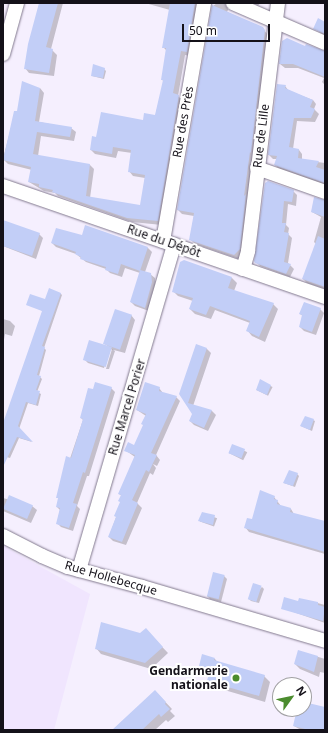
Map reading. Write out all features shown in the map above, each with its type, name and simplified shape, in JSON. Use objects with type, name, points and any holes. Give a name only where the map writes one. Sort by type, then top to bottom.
[{"type":"street","points":[[3,54],[17,3]]},
{"type":"street","name":"Rue des Près","points":[[169,243],[204,3]]},
{"type":"street","points":[[233,3],[325,43]]},
{"type":"street","name":"Rue de Lille","points":[[243,269],[248,251],[278,3]]},
{"type":"street","points":[[257,168],[325,192]]},
{"type":"street","name":"Rue du Dépôt","points":[[3,186],[325,297]]},
{"type":"street","name":"Rue Marcel Porier","points":[[79,570],[169,243]]},
{"type":"street","name":"Rue Hollebecque","points":[[3,536],[50,560],[79,570],[321,640]]},
{"type":"shaded area","points":[[3,546],[90,594],[54,730],[3,730]]},
{"type":"building","points":[[39,3],[58,3],[46,47],[53,49],[49,73],[24,69],[28,44]]},
{"type":"building","points":[[170,3],[195,3],[187,52],[181,51],[173,93],[179,95],[158,221],[127,218],[52,192],[53,190],[39,187],[39,184],[28,182],[31,167],[3,160],[14,111],[17,111],[22,81],[40,88],[35,121],[72,127],[70,137],[37,132],[33,154],[90,164],[86,196],[140,205],[145,175],[128,172],[131,150],[113,147],[112,154],[90,150],[92,136],[96,137],[101,112],[143,120],[144,113],[155,115],[163,80],[161,80],[166,48],[162,48]]},
{"type":"building","points":[[212,5],[263,27],[265,30],[251,153],[250,152],[244,196],[246,194],[240,249],[234,255],[189,240],[194,213],[177,210]]},
{"type":"building","points":[[318,18],[325,22],[325,34],[313,29]]},
{"type":"building","points":[[287,38],[305,46],[306,44],[325,51],[325,77],[293,64],[279,64],[282,41]]},
{"type":"building","points":[[93,64],[105,68],[103,78],[91,76]]},
{"type":"building","points":[[277,84],[286,85],[285,88],[313,100],[310,107],[315,109],[311,118],[294,118],[289,147],[299,149],[298,158],[319,161],[316,167],[325,170],[325,183],[274,165],[277,156],[268,155]]},
{"type":"building","points":[[268,181],[294,190],[292,202],[284,201],[282,223],[286,223],[284,232],[289,233],[284,262],[291,264],[286,274],[255,263],[254,261],[265,183]]},
{"type":"building","points":[[314,197],[325,200],[325,217],[311,212]]},
{"type":"building","points":[[3,220],[40,233],[32,256],[3,246]]},
{"type":"building","points":[[85,225],[148,247],[140,271],[121,264],[118,274],[105,270],[106,267],[80,259],[81,257],[75,254],[76,252],[51,243],[56,228],[82,235]]},
{"type":"building","points":[[318,236],[325,239],[325,287],[302,279]]},
{"type":"building","points":[[184,260],[232,277],[228,288],[274,303],[259,337],[246,331],[250,321],[210,306],[206,315],[189,309],[193,298],[172,292],[180,262]]},
{"type":"building","points":[[140,270],[151,273],[152,282],[145,308],[130,302]]},
{"type":"building","points":[[49,288],[61,293],[42,346],[45,347],[37,375],[41,376],[36,390],[40,391],[36,405],[26,402],[18,426],[33,442],[17,437],[3,467],[3,423],[42,311],[26,305],[30,294],[45,299]]},
{"type":"building","points":[[304,302],[321,308],[312,332],[299,327],[302,315],[299,314]]},
{"type":"building","points":[[115,309],[132,315],[120,350],[103,344]]},
{"type":"building","points":[[89,340],[112,347],[106,367],[83,360]]},
{"type":"building","points":[[196,344],[207,348],[188,403],[212,410],[204,428],[189,421],[192,414],[179,394]]},
{"type":"building","points":[[260,379],[271,385],[267,395],[256,390]]},
{"type":"building","points":[[95,382],[112,387],[85,473],[83,472],[73,503],[77,504],[69,528],[56,524],[60,508],[56,507],[58,498],[56,498],[66,456],[71,458],[83,419],[80,418],[88,388],[93,389]]},
{"type":"building","points":[[145,382],[160,387],[159,391],[177,396],[151,453],[157,455],[149,472],[146,470],[132,500],[138,503],[122,542],[108,537],[120,502],[118,501],[121,495],[118,494],[135,455],[124,451],[128,442],[134,445],[146,414],[136,410]]},
{"type":"building","points":[[305,416],[314,419],[310,430],[300,426]]},
{"type":"building","points":[[232,444],[245,449],[241,458],[228,453]]},
{"type":"building","points":[[289,470],[298,473],[293,486],[283,483]]},
{"type":"building","points":[[260,490],[275,496],[274,499],[278,500],[277,504],[291,508],[290,512],[325,521],[325,552],[244,528],[247,518],[252,519]]},
{"type":"building","points":[[9,495],[33,505],[27,519],[3,509]]},
{"type":"building","points":[[202,512],[215,515],[213,525],[198,521]]},
{"type":"building","points":[[213,572],[225,575],[219,599],[207,596]]},
{"type":"building","points":[[253,583],[262,586],[256,602],[248,599]]},
{"type":"building","points":[[284,597],[298,601],[299,598],[318,602],[318,605],[325,607],[323,621],[281,609]]},
{"type":"building","points":[[101,622],[140,633],[146,628],[163,647],[145,663],[95,649]]},
{"type":"building","points":[[298,650],[318,656],[314,672],[294,664]]},
{"type":"building","name":"Gendarmerie nationale","points":[[202,654],[215,658],[214,660],[265,675],[259,696],[207,681],[210,669],[199,666]]},
{"type":"building","points":[[155,690],[170,709],[161,717],[159,714],[142,730],[112,730]]},
{"type":"building","points":[[312,704],[325,707],[325,730],[309,730],[293,726],[295,717],[312,717]]},
{"type":"place","name":"Gendarmerie nationale","points":[[236,678]]}]
